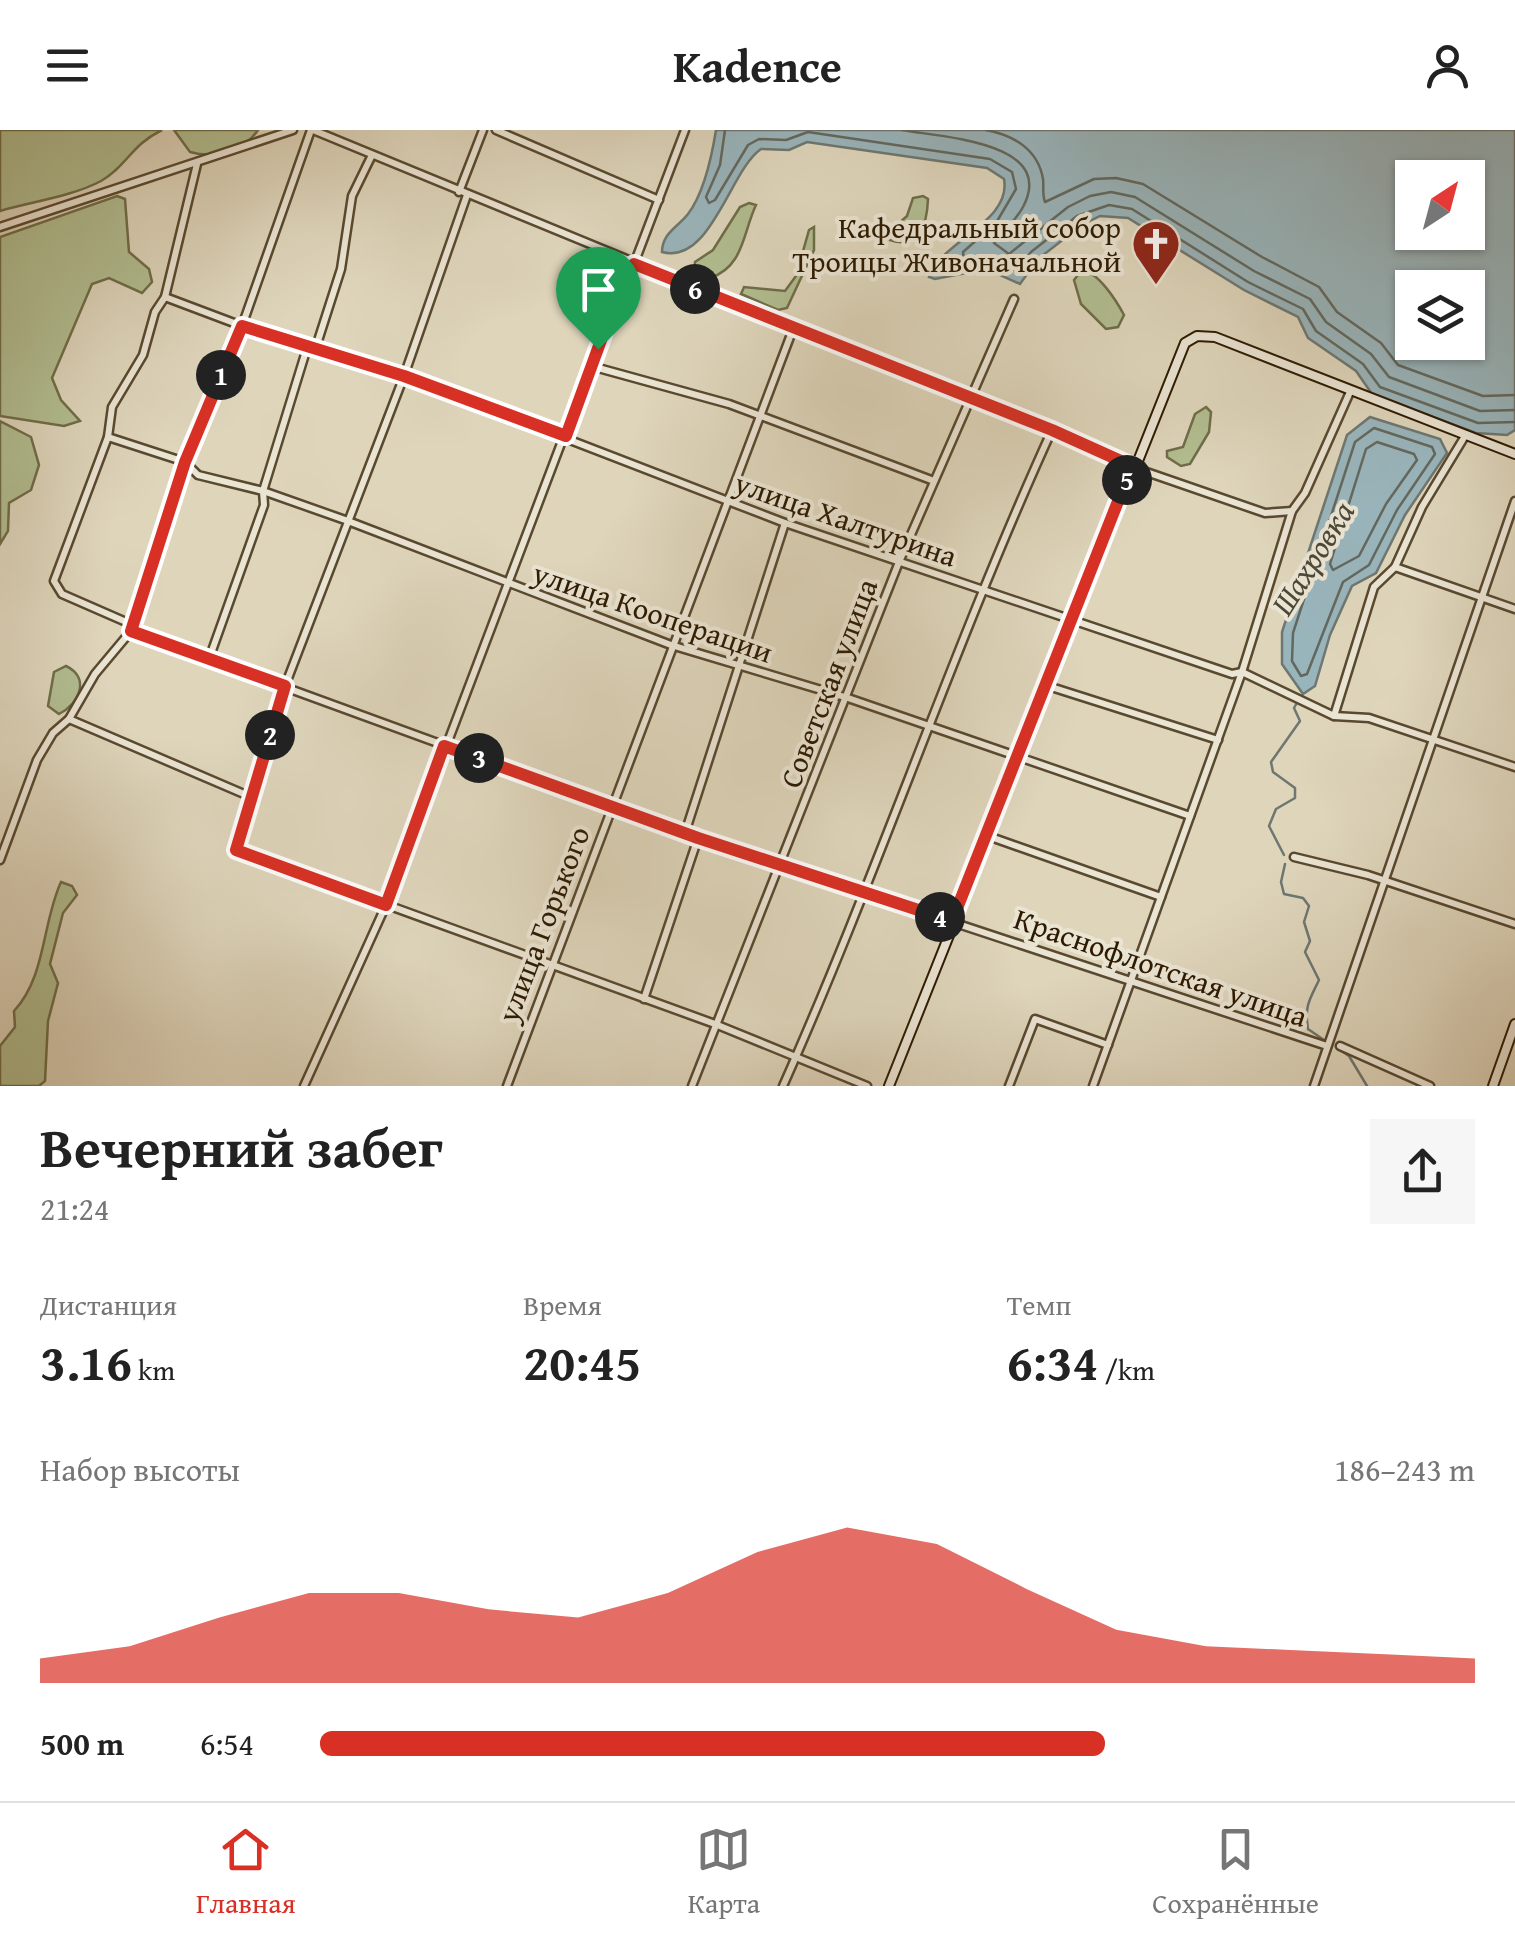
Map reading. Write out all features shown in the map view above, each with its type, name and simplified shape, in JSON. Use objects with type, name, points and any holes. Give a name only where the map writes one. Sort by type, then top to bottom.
[{"type":"street","points":[[0,227],[293,130]]},
{"type":"street","points":[[0,860],[37,760],[52,733],[69,719],[94,674],[132,628],[185,462],[242,326],[312,130],[1132,466],[1266,513],[1292,512]]},
{"type":"street","points":[[483,130],[404,376],[285,686],[236,850],[715,1024],[867,1086]]},
{"type":"street","points":[[496,130],[659,200]]},
{"type":"street","points":[[304,1086],[386,905],[623,280],[634,264],[685,130]]},
{"type":"street","points":[[208,659],[264,505],[263,491],[306,352],[316,347],[341,269],[352,196],[372,155]]},
{"type":"street","points":[[108,436],[112,407],[144,355],[155,312],[165,296],[197,164]]},
{"type":"street","name":"улица Халтурина","points":[[165,296],[242,326],[404,376],[727,501],[899,562],[1232,674],[1242,672],[1334,716],[1369,718],[1515,768]]},
{"type":"street","name":"Советская улица","points":[[692,1086],[899,562],[1014,298]]},
{"type":"street","name":"улица Горького","points":[[507,1086],[793,328]]},
{"type":"street","points":[[888,1086],[1181,348],[1198,336],[1215,337],[1515,454]]},
{"type":"street","points":[[591,366],[760,414],[934,481]]},
{"type":"street","points":[[1093,1086],[1242,672],[1292,512],[1305,493],[1350,392]]},
{"type":"street","points":[[784,1086],[932,726],[982,590],[1052,430]]},
{"type":"street","name":"улица Кооперации","points":[[108,436],[185,462],[198,476],[263,491],[348,521],[671,645],[848,698],[1190,816]]},
{"type":"street","name":"Краснофлотская улица","points":[[108,436],[54,581],[62,594],[208,659],[698,838],[1327,1046]]},
{"type":"street","points":[[1334,716],[1374,587],[1395,567],[1422,507],[1465,436]]},
{"type":"street","points":[[1314,1086],[1515,501]]},
{"type":"street","points":[[685,833],[785,522]]},
{"type":"street","points":[[1395,567],[1515,609]]},
{"type":"street","points":[[1047,686],[1218,740]]},
{"type":"street","points":[[69,719],[251,796]]},
{"type":"street","points":[[988,836],[1161,897]]},
{"type":"street","points":[[644,999],[698,838]]},
{"type":"street","points":[[1294,857],[1515,924]]},
{"type":"street","points":[[1009,1086],[1035,1020],[1108,1045]]},
{"type":"street","points":[[1493,1086],[1515,1024]]},
{"type":"street","name":"Краснофлотская улица","points":[[1340,1046],[1430,1086]]},
{"type":"green space","points":[[0,130],[162,130],[101,181],[65,195],[0,211]]},
{"type":"green space","points":[[174,130],[258,130],[237,148],[209,154],[190,152]]},
{"type":"green space","points":[[117,196],[125,199],[129,252],[149,269],[152,282],[142,293],[109,278],[92,284],[52,378],[61,400],[80,421],[64,426],[0,416],[0,237]]},
{"type":"green space","points":[[913,198],[928,199],[920,233],[908,241],[890,240],[890,231],[907,216]]},
{"type":"green space","points":[[756,205],[730,266],[710,278],[694,271],[695,262],[713,250],[740,207]]},
{"type":"green space","points":[[814,227],[814,250],[787,308],[778,310],[741,294],[744,287],[785,291],[796,276],[809,230]]},
{"type":"green space","points":[[1082,270],[1100,281],[1116,302],[1124,315],[1118,327],[1106,329],[1081,304],[1074,280]]},
{"type":"green space","points":[[1206,407],[1211,412],[1209,432],[1190,464],[1181,466],[1167,457],[1167,451],[1183,447],[1195,414]]},
{"type":"green space","points":[[0,421],[31,437],[39,465],[31,490],[9,503],[8,531],[0,544]]},
{"type":"green space","points":[[66,666],[78,677],[79,691],[72,704],[59,714],[48,706],[54,672]]},
{"type":"green space","points":[[61,882],[72,886],[77,895],[63,913],[50,964],[58,983],[48,1021],[45,1081],[39,1086],[0,1086],[0,1046],[15,1027],[14,1011],[38,966]]},
{"type":"water","points":[[716,130],[1515,130],[1515,430],[1507,435],[1476,433],[1372,394],[1356,371],[1308,338],[1298,317],[1244,290],[1128,218],[1100,216],[1082,225],[1038,259],[1020,284],[987,269],[929,277],[947,253],[987,219],[1004,194],[1004,179],[987,168],[807,142],[789,150],[761,149],[739,176],[707,231],[679,252],[662,252],[668,235],[699,196]]},
{"type":"water","points":[[1370,417],[1440,439],[1447,453],[1405,515],[1376,573],[1352,586],[1330,635],[1315,686],[1303,694],[1282,664],[1282,632],[1347,435]]},
{"type":"waterway","name":"Шахровка","points":[[1284,855],[1269,826],[1276,809],[1295,798],[1295,788],[1273,772],[1271,762],[1300,721],[1294,708],[1299,699]]},
{"type":"waterway","name":"Шахровка","points":[[1285,864],[1281,882],[1284,894],[1303,898],[1309,906],[1304,922],[1310,941],[1305,952],[1319,980],[1309,1003],[1307,1021],[1308,1029],[1324,1040]]},
{"type":"waterway","name":"Шахровка","points":[[1337,1048],[1349,1056],[1367,1086]]},
{"type":"place","name":"Кафедральный собор Троицы Живоначальной","points":[[1156,286]]},
{"type":"route","points":[[634,264],[1052,430],[1132,466],[952,921],[698,838],[444,746],[386,905],[302,871],[236,850],[285,686],[131,631],[185,462],[242,326],[404,376],[566,436],[598,349],[623,280],[634,264]]}]
